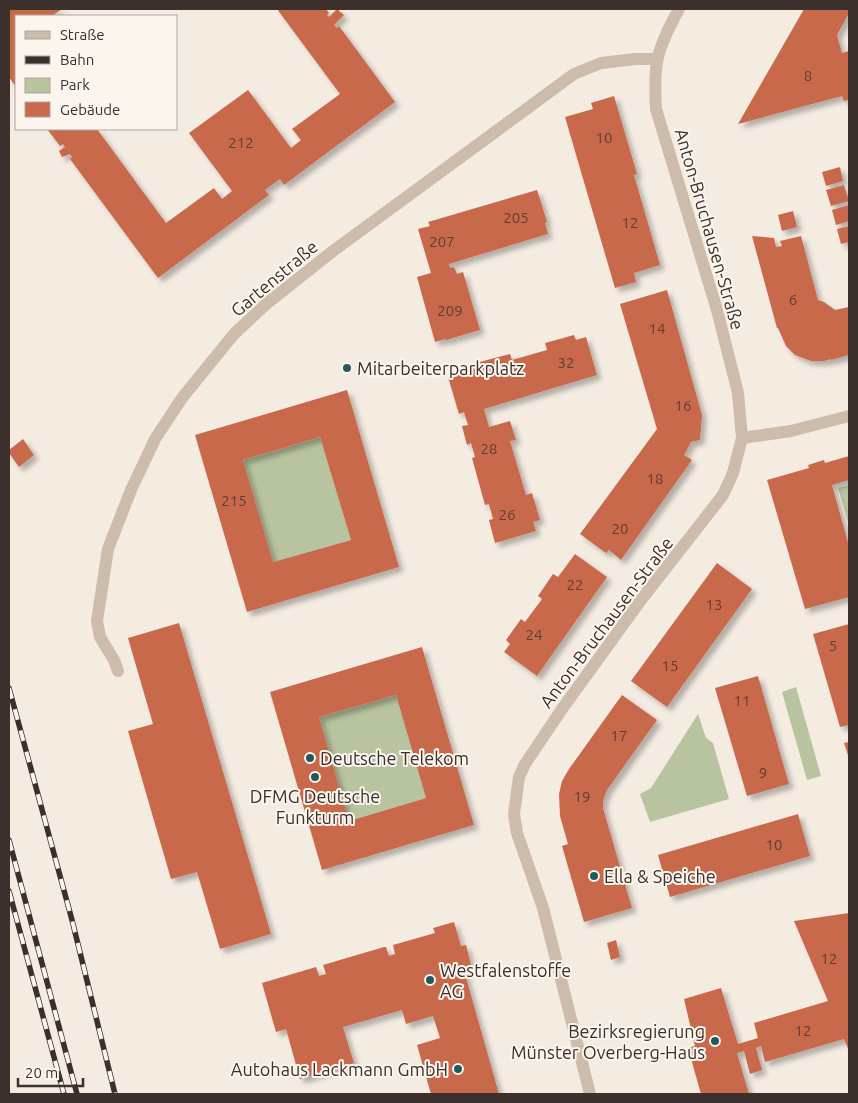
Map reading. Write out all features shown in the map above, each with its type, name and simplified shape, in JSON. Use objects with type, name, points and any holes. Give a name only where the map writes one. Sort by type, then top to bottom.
[{"type":"street","name":"Anton-Bruchausen-Straße","points":[[590,1094],[543,908],[517,833],[514,814],[519,777],[525,764],[562,709],[636,608],[723,495],[733,473],[742,438],[738,393],[716,310],[656,109],[654,78],[657,59],[667,32],[679,9]]},
{"type":"street","name":"Gartenstraße","points":[[118,671],[114,660],[100,637],[97,621],[108,549],[131,490],[155,440],[182,398],[234,334],[265,305],[315,264],[574,74],[601,64],[635,59],[657,59]]},
{"type":"street","points":[[742,438],[791,431],[849,416]]},
{"type":"green space","points":[[320,437],[351,540],[273,562],[243,460]]},
{"type":"green space","points":[[849,485],[849,525],[838,488]]},
{"type":"green space","points":[[796,687],[821,776],[807,780],[782,692]]},
{"type":"green space","points":[[396,695],[426,798],[349,821],[319,717]]},
{"type":"green space","points":[[698,714],[706,738],[713,743],[729,799],[650,822],[640,794],[651,788]]},
{"type":"building","points":[[9,9],[62,9],[53,15],[15,15],[15,86],[9,77]]},
{"type":"building","points":[[277,9],[326,9],[329,17],[337,9],[344,15],[334,25],[337,28],[339,26],[395,102],[284,185],[280,179],[265,190],[269,195],[158,278],[70,159],[72,157],[70,154],[62,157],[59,151],[65,147],[63,144],[60,146],[48,130],[98,130],[166,223],[214,188],[222,199],[232,191],[189,133],[248,90],[291,148],[301,140],[292,129],[340,94]]},
{"type":"building","points":[[804,9],[849,9],[849,13],[837,35],[842,53],[849,51],[849,100],[844,101],[842,96],[738,124]]},
{"type":"building","points":[[614,96],[637,174],[634,175],[660,265],[634,273],[636,282],[615,288],[565,117],[593,109],[591,103]]},
{"type":"building","points":[[840,167],[843,181],[826,186],[822,172]]},
{"type":"building","points":[[844,185],[849,201],[831,206],[826,190]]},
{"type":"building","points":[[537,190],[547,222],[545,223],[548,234],[449,264],[450,268],[454,267],[457,274],[463,272],[480,330],[435,342],[417,277],[431,273],[418,229],[430,226],[428,222]]},
{"type":"building","points":[[849,205],[849,221],[836,225],[832,210]]},
{"type":"building","points":[[793,211],[797,227],[782,231],[778,215]]},
{"type":"building","points":[[849,226],[849,242],[841,244],[837,229]]},
{"type":"building","points":[[752,236],[774,238],[776,247],[782,246],[780,241],[801,236],[818,300],[835,310],[849,307],[849,355],[831,360],[811,361],[795,355],[786,346],[777,328]]},
{"type":"building","points":[[667,290],[702,415],[700,440],[691,442],[684,455],[692,460],[621,560],[609,550],[606,553],[580,534],[657,429],[620,304]]},
{"type":"building","points":[[574,335],[576,340],[586,337],[597,375],[484,409],[489,427],[510,421],[516,440],[510,441],[526,495],[532,493],[540,520],[533,522],[536,531],[495,543],[489,520],[493,519],[489,504],[485,505],[472,458],[475,457],[471,443],[467,445],[462,426],[468,425],[464,412],[459,414],[448,377],[473,370],[472,364],[510,354],[512,360],[547,350],[545,343]]},
{"type":"building","points":[[347,390],[399,567],[247,612],[195,435]],"holes":[[[320,437],[351,540],[273,562],[243,460]]]},
{"type":"building","points":[[23,439],[34,455],[19,467],[9,453],[9,450]]},
{"type":"building","points":[[849,456],[849,480],[832,485],[849,546],[849,597],[805,609],[767,480],[809,468],[808,465],[824,460],[825,463]]},
{"type":"building","points":[[575,554],[607,577],[537,676],[504,652],[510,644],[506,640],[521,619],[525,622],[542,599],[538,596],[553,574],[558,577]]},
{"type":"building","points":[[717,563],[752,589],[667,707],[631,681]]},
{"type":"building","points":[[179,623],[271,934],[220,949],[197,872],[171,879],[128,731],[153,724],[128,638]]},
{"type":"building","points":[[849,624],[849,725],[840,727],[813,634]]},
{"type":"building","name":"Deutsche Telekom","points":[[422,647],[474,825],[322,870],[270,692]],"holes":[[[396,695],[426,798],[349,821],[319,717]]]},
{"type":"building","points":[[758,676],[789,784],[747,796],[715,688]]},
{"type":"building","points":[[622,695],[657,720],[607,790],[603,801],[603,808],[632,908],[584,922],[562,846],[568,844],[560,816],[559,794],[562,781],[569,769]]},
{"type":"building","points":[[849,742],[849,758],[844,743]]},
{"type":"building","points":[[798,814],[810,856],[670,897],[658,855]]},
{"type":"building","points":[[849,913],[849,1051],[844,1039],[765,1062],[761,1046],[756,1048],[762,1070],[750,1074],[744,1051],[737,1053],[749,1094],[701,1094],[688,1048],[695,1046],[684,999],[721,988],[738,1044],[758,1038],[754,1023],[828,1001],[794,921]]},
{"type":"building","points":[[454,922],[461,946],[466,945],[471,965],[463,967],[499,1094],[431,1094],[417,1045],[440,1038],[433,1016],[406,1024],[402,1010],[343,1027],[354,1063],[300,1079],[286,1029],[276,1032],[262,983],[316,967],[319,976],[326,974],[323,965],[384,947],[386,947],[389,956],[395,954],[393,945],[435,933],[433,928]]},
{"type":"building","points":[[616,940],[620,957],[611,960],[607,943]]},
{"type":"railway","points":[[9,688],[72,920],[115,1094]]},
{"type":"railway","points":[[9,840],[77,1094]]},
{"type":"railway","points":[[9,891],[64,1094]]},
{"type":"place","name":"Mitarbeiterparkplatz","points":[[347,368]]},
{"type":"place","name":"Deutsche Telekom","points":[[310,758]]},
{"type":"place","name":"DFMG Deutsche Funkturm","points":[[315,777]]},
{"type":"place","name":"Ella & Speiche","points":[[594,876]]},
{"type":"place","name":"Westfalenstoffe AG","points":[[430,980]]},
{"type":"place","name":"Bezirksregierung Münster Overberg-Haus","points":[[715,1041]]},
{"type":"place","name":"Autohaus Lackmann GmbH","points":[[458,1069]]}]
